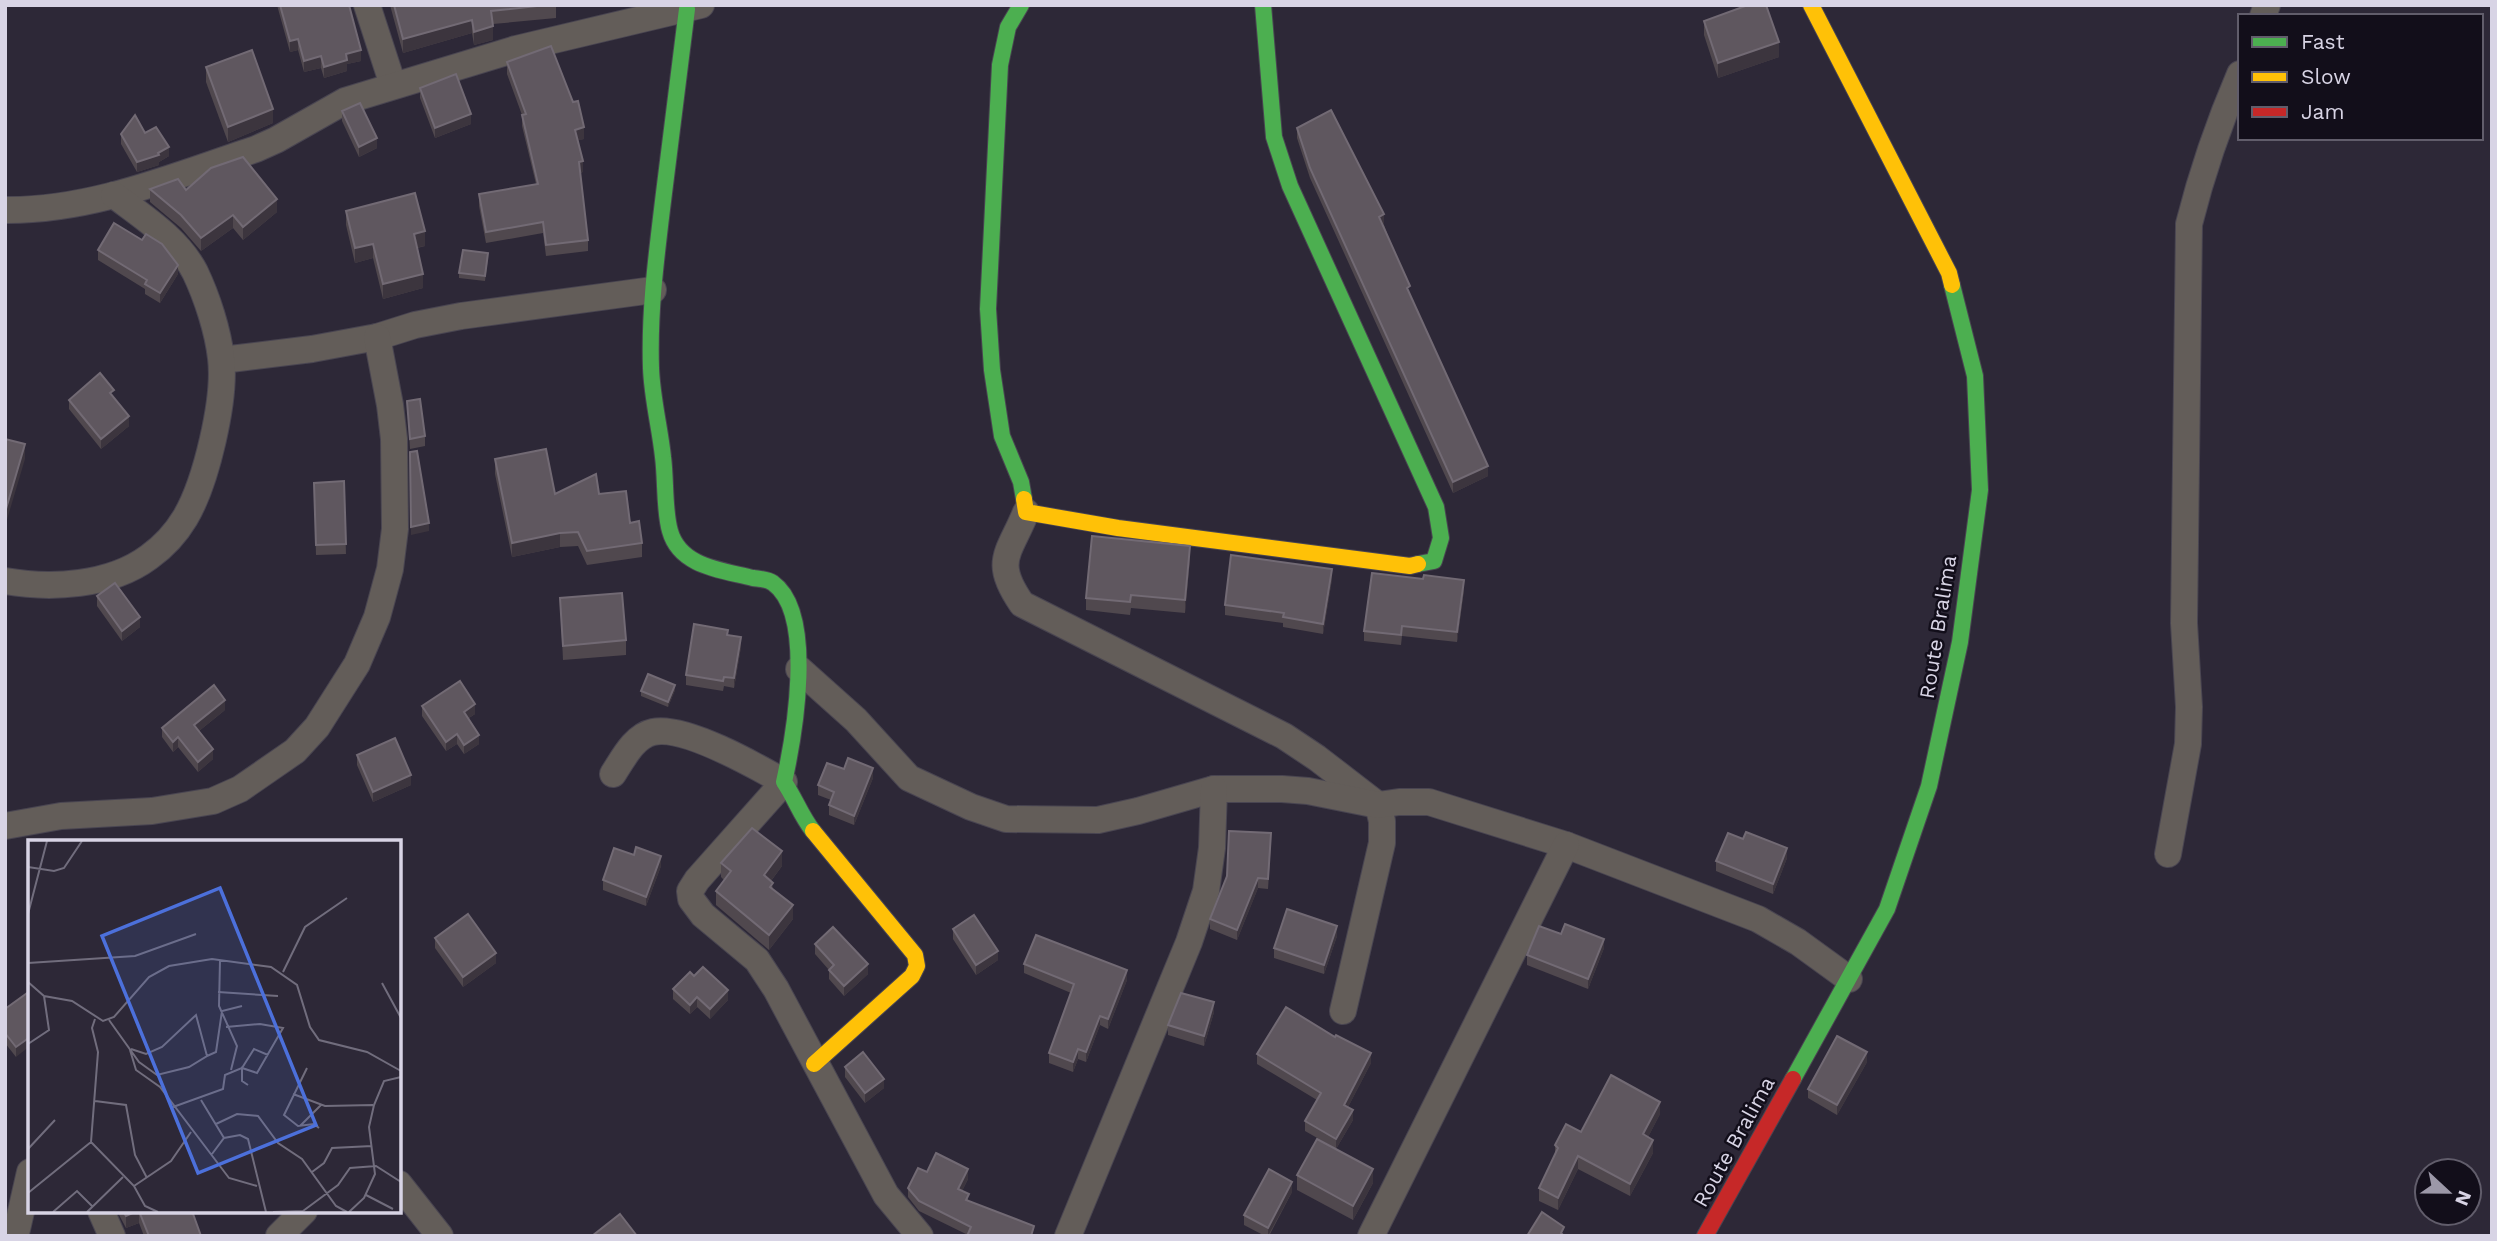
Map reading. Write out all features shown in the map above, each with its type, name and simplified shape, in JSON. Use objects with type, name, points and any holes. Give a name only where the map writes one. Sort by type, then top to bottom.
[{"type":"street","points":[[368,5],[393,85]]},
{"type":"street","points":[[1021,5],[1008,27],[1000,65],[988,309],[992,370],[1002,436],[1021,482],[1026,512],[1008,552],[1004,568],[1006,579],[1022,604],[1284,736],[1378,805],[1382,821],[1382,844],[1343,1011]]},
{"type":"street","points":[[1026,512],[1118,528],[1410,566],[1434,561],[1441,538],[1436,507],[1290,186],[1277,149],[1263,5]]},
{"type":"street","name":"Route Bralima","points":[[1705,1236],[1887,909],[1929,786],[1960,642],[1980,490],[1975,376],[1949,273],[1811,5]]},
{"type":"street","points":[[5,210],[58,208],[114,195],[256,149],[345,101],[393,85],[516,50],[694,7],[653,290],[650,371],[664,461],[670,532],[683,555],[694,562],[773,583],[781,590],[788,600],[794,618],[799,669],[790,760],[784,782],[696,880],[690,891],[691,899],[703,915],[757,960],[776,989],[886,1195],[920,1236]]},
{"type":"street","points":[[2168,854],[2188,744],[2189,707],[2183,624],[2189,224],[2208,156],[2238,79]]},
{"type":"street","points":[[5,580],[65,583],[93,581],[121,572],[148,558],[170,539],[185,517],[198,490],[209,452],[221,384],[222,360],[195,272],[183,253],[162,233],[114,195]]},
{"type":"street","points":[[222,360],[312,349],[377,337],[415,325],[461,316],[653,290]]},
{"type":"street","points":[[5,827],[61,816],[152,811],[213,801],[240,789],[295,751],[317,727],[357,664],[377,617],[390,569],[395,529],[394,439],[377,337]]},
{"type":"street","points":[[799,669],[856,720],[909,778],[971,807],[1006,819],[1098,820],[1214,789],[1308,791],[1378,805],[1429,802],[1566,845],[1758,919],[1798,942],[1849,979]]},
{"type":"street","points":[[613,774],[635,742],[651,732],[668,731],[702,741],[784,782],[794,796],[805,821],[915,955],[916,966],[912,976],[814,1064]]},
{"type":"street","points":[[1068,1236],[1128,1095],[1202,904],[1212,848],[1214,789]]},
{"type":"street","points":[[1371,1236],[1566,845]]},
{"type":"street","points":[[13,1236],[17,1230],[28,1181]]},
{"type":"street","points":[[401,1187],[440,1236]]},
{"type":"street","points":[[102,1213],[111,1236]]},
{"type":"street","points":[[279,1236],[302,1213]]},
{"type":"building","points":[[280,5],[349,5],[361,50],[346,54],[347,60],[324,67],[321,56],[304,61],[298,39],[290,41]]},
{"type":"building","points":[[394,5],[546,5],[491,11],[493,26],[474,32],[472,20],[403,39]]},
{"type":"building","points":[[1748,5],[1766,5],[1779,42],[1718,63],[1704,21]]},
{"type":"building","points":[[551,46],[573,102],[578,101],[584,127],[575,130],[583,161],[579,162],[588,240],[546,245],[543,222],[486,232],[479,194],[538,184],[522,115],[526,114],[507,62]]},
{"type":"building","points":[[252,50],[273,109],[228,127],[206,67]]},
{"type":"building","points":[[456,74],[471,114],[435,128],[420,88]]},
{"type":"building","points":[[360,103],[377,138],[359,147],[342,111]]},
{"type":"building","points":[[1331,110],[1384,214],[1379,217],[1410,286],[1407,288],[1488,466],[1453,482],[1310,168],[1297,128]]},
{"type":"building","points":[[135,115],[145,133],[156,127],[169,147],[158,153],[159,155],[137,162],[121,134]]},
{"type":"building","points":[[243,157],[277,199],[243,227],[233,215],[201,238],[181,215],[150,189],[178,179],[186,190],[211,168]]},
{"type":"building","points":[[415,193],[425,231],[414,234],[423,274],[383,284],[373,244],[355,248],[346,211]]},
{"type":"building","points":[[114,223],[142,240],[146,234],[162,244],[178,265],[160,293],[145,284],[147,280],[98,250]]},
{"type":"building","points":[[463,250],[488,253],[485,276],[459,273]]},
{"type":"building","points":[[100,373],[114,390],[110,393],[129,416],[101,439],[69,400]]},
{"type":"building","points":[[420,399],[425,436],[410,439],[407,401]]},
{"type":"building","points":[[5,439],[25,444],[6,509],[5,509]]},
{"type":"building","points":[[546,449],[555,494],[596,474],[599,494],[626,491],[630,523],[639,521],[642,543],[587,551],[578,532],[512,543],[495,459]]},
{"type":"building","points":[[417,451],[429,523],[411,527],[410,452]]},
{"type":"building","points":[[344,481],[346,544],[316,545],[314,483]]},
{"type":"building","points":[[1092,536],[1190,546],[1185,600],[1131,595],[1130,602],[1086,598]]},
{"type":"building","points":[[1231,555],[1332,569],[1323,624],[1283,617],[1284,613],[1225,605]]},
{"type":"building","points":[[1372,573],[1423,579],[1424,575],[1464,580],[1457,632],[1402,626],[1401,635],[1364,631]]},
{"type":"building","points":[[115,583],[140,617],[122,631],[97,596]]},
{"type":"building","points":[[622,593],[626,640],[563,646],[560,598]]},
{"type":"building","points":[[694,624],[728,630],[727,635],[741,637],[734,678],[724,677],[723,681],[686,675]]},
{"type":"building","points":[[648,674],[675,685],[668,702],[641,691]]},
{"type":"building","points":[[460,681],[475,704],[464,712],[479,735],[464,745],[457,734],[446,742],[422,706]]},
{"type":"building","points":[[214,685],[225,700],[194,725],[213,749],[198,762],[178,737],[173,742],[162,728]]},
{"type":"building","points":[[395,738],[411,775],[373,792],[357,755]]},
{"type":"building","points":[[848,758],[873,768],[854,816],[829,805],[834,792],[818,785],[827,763],[844,769]]},
{"type":"building","points":[[752,828],[782,851],[764,875],[773,883],[770,887],[793,905],[769,935],[716,891],[731,871],[721,863]]},
{"type":"building","points":[[1229,831],[1271,833],[1268,879],[1258,878],[1237,930],[1210,919],[1227,876]]},
{"type":"building","points":[[1746,832],[1787,848],[1773,884],[1716,861],[1728,833],[1743,839]]},
{"type":"building","points":[[636,847],[661,856],[646,897],[603,880],[614,848],[634,855]]},
{"type":"building","points":[[1287,909],[1337,926],[1324,965],[1274,948]]},
{"type":"building","points":[[468,914],[496,953],[463,977],[435,938]]},
{"type":"building","points":[[974,915],[998,951],[976,965],[953,929]]},
{"type":"building","points":[[1565,924],[1604,939],[1588,979],[1527,955],[1539,926],[1561,934]]},
{"type":"building","points":[[833,927],[868,964],[844,986],[829,970],[834,965],[815,944]]},
{"type":"building","points":[[1036,935],[1127,970],[1108,1019],[1100,1016],[1086,1052],[1078,1049],[1073,1062],[1049,1053],[1074,984],[1024,964]]},
{"type":"building","points":[[703,967],[728,990],[710,1009],[697,997],[690,1005],[673,989],[690,972],[694,976]]},
{"type":"building","points":[[28,992],[28,1038],[16,1047],[5,1033],[5,1009]]},
{"type":"building","points":[[1181,993],[1214,1002],[1204,1036],[1168,1025]]},
{"type":"building","points":[[1286,1007],[1335,1037],[1336,1035],[1371,1053],[1344,1105],[1353,1110],[1336,1139],[1305,1121],[1321,1093],[1257,1054]]},
{"type":"building","points":[[1837,1036],[1867,1052],[1837,1105],[1808,1089]]},
{"type":"building","points":[[863,1052],[884,1079],[865,1093],[845,1067]]},
{"type":"building","points":[[1611,1075],[1660,1102],[1643,1134],[1653,1140],[1630,1184],[1578,1156],[1558,1198],[1539,1188],[1566,1124],[1581,1132]]},
{"type":"building","points":[[1317,1139],[1373,1169],[1353,1206],[1297,1175]]},
{"type":"building","points":[[936,1153],[968,1169],[958,1189],[969,1194],[966,1200],[1034,1226],[1031,1236],[967,1236],[971,1227],[919,1201],[908,1188],[918,1168],[927,1172]]},
{"type":"building","points":[[1269,1169],[1292,1182],[1268,1228],[1244,1215]]},
{"type":"building","points":[[1542,1212],[1564,1227],[1561,1233],[1564,1236],[1527,1236]]},
{"type":"building","points":[[140,1213],[193,1213],[201,1236],[149,1236]]},
{"type":"building","points":[[620,1214],[637,1236],[592,1236]]},
{"type":"traffic: fast","points":[[1021,5],[1008,27],[1000,65],[988,309],[992,370],[1002,436],[1021,482],[1024,499]]},
{"type":"traffic: fast","points":[[1263,5],[1274,137],[1290,186],[1436,507],[1441,538],[1434,561],[1418,564]]},
{"type":"traffic: fast","points":[[687,9],[651,324],[652,379],[663,457],[668,523],[675,543],[692,560],[716,569],[773,583],[786,599],[794,621],[798,677],[793,736],[784,782],[813,831]]},
{"type":"traffic: fast","points":[[1793,1079],[1887,909],[1929,786],[1960,642],[1980,490],[1975,376],[1952,285]]},
{"type":"traffic: slow","points":[[1811,5],[1949,273],[1952,285]]},
{"type":"traffic: slow","points":[[1024,499],[1026,512],[1118,528],[1410,566],[1418,564]]},
{"type":"traffic: slow","points":[[813,831],[915,955],[917,966],[912,976],[814,1064]]},
{"type":"traffic: jam","points":[[1705,1236],[1793,1079]]}]
